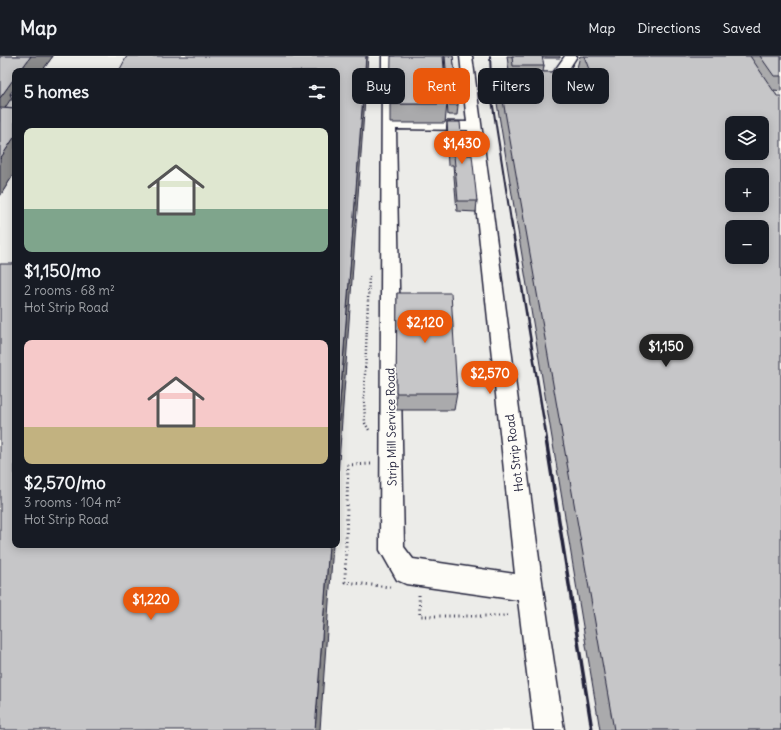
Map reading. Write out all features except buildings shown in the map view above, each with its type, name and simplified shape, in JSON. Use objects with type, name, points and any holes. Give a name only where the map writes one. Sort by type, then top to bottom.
[{"type":"street","name":"Strip Mill Service Road","points":[[388,56],[392,550],[406,571],[530,590]]},
{"type":"street","name":"Hot Strip Road","points":[[466,56],[530,590],[549,730]]},
{"type":"street","points":[[563,68],[571,56]]},
{"type":"street","points":[[388,125],[474,126]]},
{"type":"path","points":[[772,97],[777,93],[781,93]]},
{"type":"shaded area","points":[[0,56],[781,56],[781,730],[0,730]]},
{"type":"railway","points":[[490,56],[492,100],[511,221]]},
{"type":"railway","points":[[511,220],[547,440]]},
{"type":"railway","points":[[546,439],[592,730]]}]
